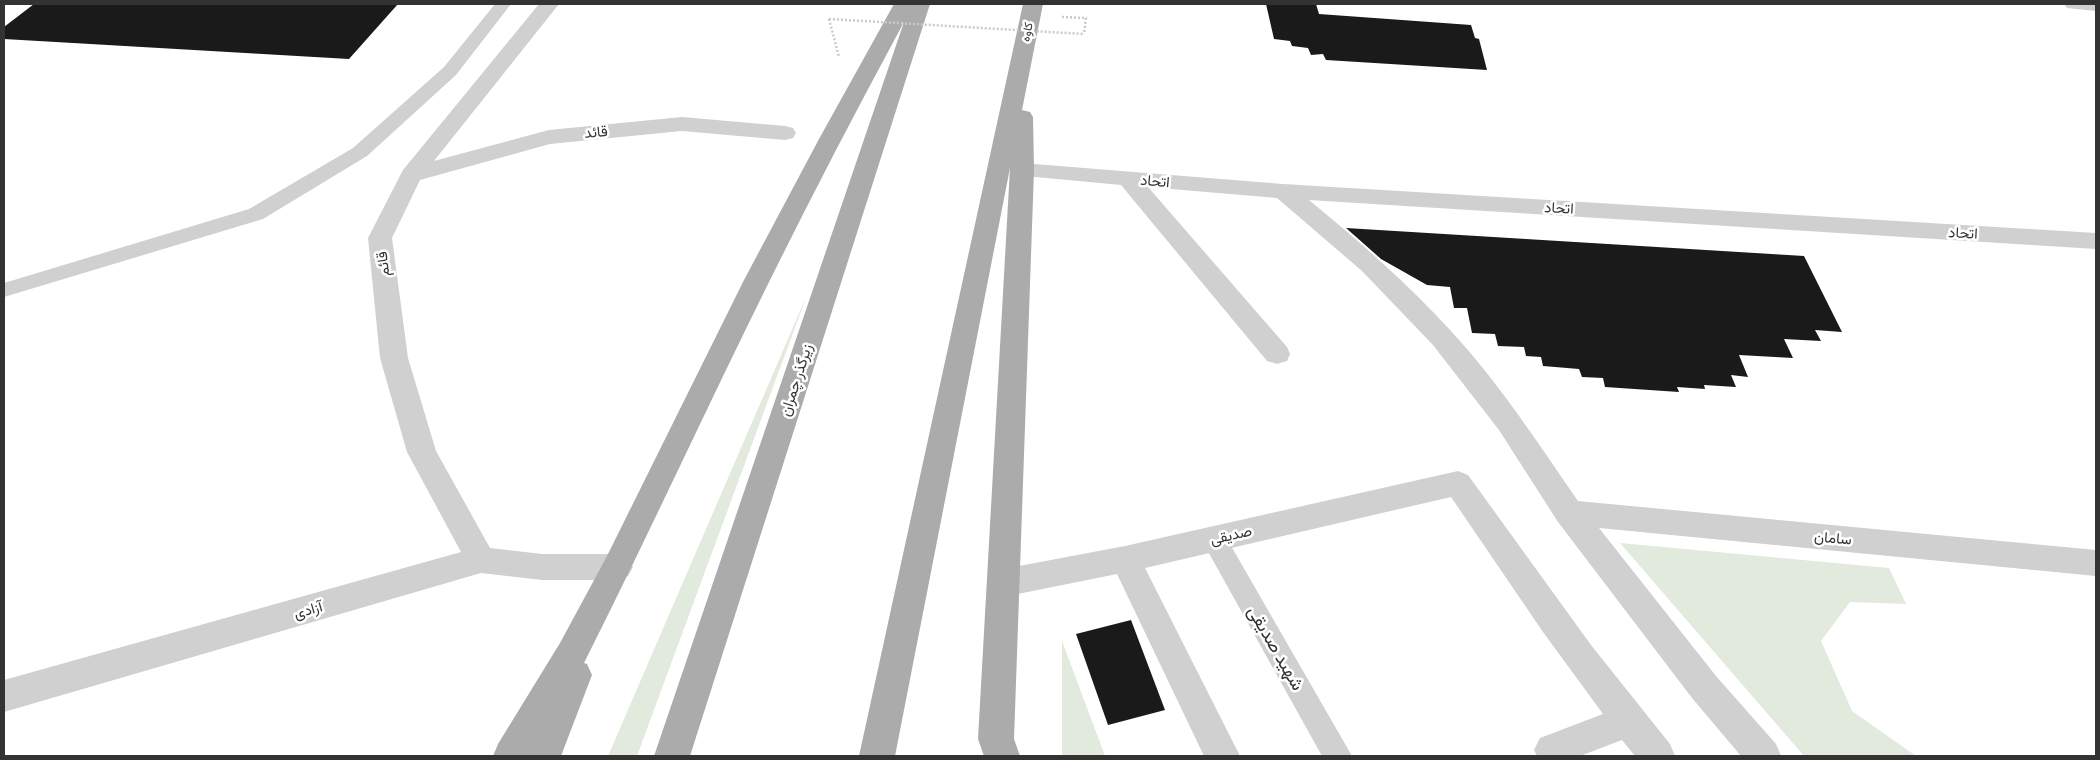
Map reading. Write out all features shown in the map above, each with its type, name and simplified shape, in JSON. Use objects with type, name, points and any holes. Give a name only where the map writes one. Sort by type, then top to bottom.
[{"type":"main road","points":[[511,756],[572,654],[617,567],[757,280],[830,139],[904,4]]},
{"type":"main road","name":"زیرگذر چمران","points":[[672,756],[920,4]]},
{"type":"main road","name":"کاوه","points":[[1021,60],[1033,4]]},
{"type":"main road","points":[[995,751],[1022,170],[1021,60]]},
{"type":"main road","points":[[876,756],[1021,60]]},
{"type":"main road","points":[[543,756],[617,567]]},
{"type":"street","name":"قائم","points":[[481,560],[422,452],[394,358],[380,238],[410,175],[549,4]]},
{"type":"street","points":[[2074,4],[2096,5]]},
{"type":"street","name":"قائد","points":[[410,175],[550,137],[682,124],[785,133]]},
{"type":"street","name":"اتحاد","points":[[1022,170],[1283,191],[2096,241]]},
{"type":"street","points":[[1128,179],[1277,354]]},
{"type":"street","points":[[1283,191],[1371,266],[1442,338],[1509,422],[1569,513],[1704,687],[1763,756]]},
{"type":"street","name":"صدیقی","points":[[1004,583],[1214,539],[1458,483],[1629,722]]},
{"type":"street","name":"سامان","points":[[1569,513],[2096,563]]},
{"type":"street","points":[[1125,558],[1222,756]]},
{"type":"street","name":"آزادی","points":[[4,696],[481,560],[542,567],[617,567]]},
{"type":"street","points":[[1552,750],[1629,722],[1657,756]]},
{"type":"lane","points":[[4,290],[256,214],[360,152],[450,71],[504,4]]},
{"type":"lane","name":"شهید صدیقی","points":[[1214,539],[1338,756]]},
{"type":"path","points":[[840,60],[829,19],[1084,34],[1086,18]]},
{"type":"shaded area","points":[[807,295],[637,756],[608,756]]},
{"type":"shaded area","points":[[1620,543],[1889,568],[1906,604],[1850,602],[1821,641],[1852,711],[1916,756],[1804,756]]},
{"type":"shaded area","points":[[1062,641],[1105,756],[1062,756]]},
{"type":"building","points":[[34,4],[398,4],[349,59],[4,39],[4,27]]},
{"type":"building","points":[[1266,4],[1316,4],[1319,14],[1471,25],[1475,38],[1479,39],[1487,70],[1326,60],[1323,54],[1311,55],[1308,48],[1292,46],[1290,41],[1274,39]]},
{"type":"building","points":[[1346,228],[1804,256],[1842,332],[1815,330],[1821,341],[1784,339],[1793,358],[1739,355],[1748,377],[1731,375],[1736,387],[1704,385],[1705,389],[1677,387],[1679,392],[1605,387],[1603,378],[1582,377],[1579,369],[1543,366],[1541,357],[1526,356],[1524,347],[1498,346],[1495,334],[1472,333],[1467,308],[1454,308],[1450,287],[1427,285],[1381,259]]},
{"type":"building","points":[[1131,620],[1165,710],[1108,725],[1076,634]]}]
